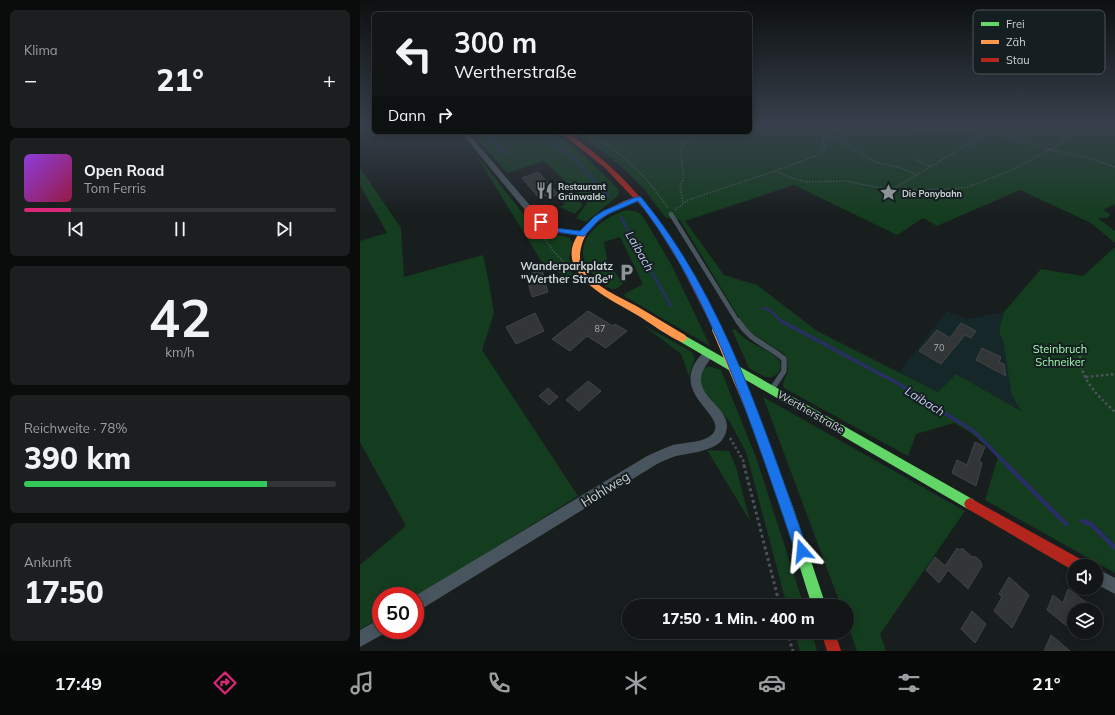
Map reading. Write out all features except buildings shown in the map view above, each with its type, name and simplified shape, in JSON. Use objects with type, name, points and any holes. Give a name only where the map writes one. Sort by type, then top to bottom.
[{"type":"main road","points":[[595,155],[639,198],[670,240],[700,293],[752,412],[788,510],[817,599]]},
{"type":"main road","name":"Wertherstraße","points":[[639,198],[606,212],[596,219],[582,234],[577,243],[576,255],[578,266],[587,278],[602,290],[708,354],[772,389],[1067,559]]},
{"type":"main road","points":[[830,639],[834,651]]},
{"type":"street","points":[[484,155],[537,219],[553,230],[582,234]]},
{"type":"street","points":[[708,354],[698,366],[695,380],[701,396],[720,422],[720,433]]},
{"type":"street","name":"Hohlweg","points":[[424,599],[652,460],[669,452],[712,442],[720,433]]},
{"type":"street","points":[[1103,580],[1115,586]]},
{"type":"street","points":[[360,639],[372,632]]},
{"type":"lane","points":[[671,214],[743,330],[752,339],[777,353],[784,359],[784,370],[772,389]]},
{"type":"path","points":[[621,155],[639,170],[659,193],[671,214],[683,202],[817,155]]},
{"type":"path","points":[[681,155],[684,177],[680,186],[683,202]]},
{"type":"path","points":[[865,155],[878,163],[895,166],[918,174]]},
{"type":"path","points":[[891,190],[951,155]]},
{"type":"path","points":[[775,171],[794,179],[809,182],[845,181],[891,190],[944,190],[968,187],[1010,171],[1040,155]]},
{"type":"path","points":[[1076,155],[1115,167]]},
{"type":"path","points":[[914,159],[931,167]]},
{"type":"path","points":[[537,219],[538,228],[553,250],[567,266]]},
{"type":"path","points":[[1082,341],[1079,353],[1080,366],[1102,401],[1115,412]]},
{"type":"path","points":[[1086,377],[1115,374]]},
{"type":"path","points":[[720,433],[731,438],[743,460],[778,599]]},
{"type":"path","points":[[789,639],[793,651]]},
{"type":"shaded area","points":[[947,311],[967,319],[1004,312],[999,332],[1011,363],[1023,412],[956,374],[938,392],[899,372]]},
{"type":"green space","points":[[476,155],[532,225],[549,233],[570,238],[572,243],[569,259],[573,269],[571,280],[543,264]]},
{"type":"green space","points":[[492,155],[583,155],[619,190],[618,196],[586,222],[576,218],[588,202],[544,161],[507,173]]},
{"type":"green space","name":"Steinbruch Schneiker","points":[[607,155],[1115,155],[1115,204],[1103,210],[1111,215],[1107,218],[1098,218],[1115,231],[1115,243],[1091,223],[1020,190],[937,226],[923,218],[897,235],[794,185],[685,221],[724,275],[757,285],[817,331],[938,392],[956,374],[1023,412],[1018,406],[1011,392],[1004,344],[999,332],[1004,312],[1041,269],[1083,276],[1115,247],[1115,573],[1103,566],[1103,559],[1090,559],[985,500],[998,457],[971,433],[954,423],[916,434],[908,456],[784,388],[783,383],[788,371],[787,358],[783,353],[757,337],[744,326],[680,220],[666,218],[643,188]]},
{"type":"green space","points":[[360,168],[401,228],[404,277],[483,255],[494,313],[482,350],[578,496],[424,592],[424,587],[372,587],[372,622],[360,629],[360,565],[406,526],[360,442],[360,241],[387,233],[360,185]]},
{"type":"green space","points":[[570,197],[577,199],[583,205],[575,214],[560,207],[565,204],[562,201]]},
{"type":"green space","points":[[627,210],[638,212],[644,218],[672,266],[710,346],[624,296],[643,284],[620,237],[604,242],[607,260],[623,284],[615,289],[610,288],[598,280],[586,265],[583,255],[584,244],[589,235],[596,227],[606,220]]},
{"type":"green space","points":[[643,325],[692,352],[695,358],[689,376],[681,354]]},
{"type":"green space","points":[[735,329],[747,340],[768,351],[778,359],[780,369],[777,374],[771,377],[765,377],[749,368],[732,330]]},
{"type":"green space","points":[[712,367],[721,370],[757,460],[802,599],[785,599],[746,452],[730,422],[700,387],[699,376],[703,369]]},
{"type":"green space","points":[[763,397],[965,511],[880,634],[886,651],[857,651],[853,639],[854,639],[854,599],[838,599]]},
{"type":"green space","points":[[707,450],[729,451],[736,467],[750,521]]},
{"type":"green space","points":[[796,639],[814,639],[817,651],[800,651]]},
{"type":"waterway","name":"Laibach","points":[[570,155],[576,160],[609,197]]},
{"type":"waterway","name":"Laibach","points":[[621,217],[671,306]]},
{"type":"waterway","name":"Laibach","points":[[763,308],[770,310],[781,321]]},
{"type":"waterway","name":"Laibach","points":[[781,321],[897,383],[975,432],[1008,466]]},
{"type":"waterway","name":"Laibach","points":[[1008,466],[1066,524]]},
{"type":"waterway","name":"Laibach","points":[[1082,521],[1091,524],[1115,548]]},
{"type":"traffic: fast","points":[[682,338],[970,504]]},
{"type":"traffic: fast","points":[[752,412],[788,510],[817,599]]},
{"type":"traffic: slow","points":[[639,198],[602,215],[587,229],[581,237],[577,247],[577,262],[581,271],[596,286],[682,338]]},
{"type":"traffic: slow","points":[[717,329],[752,412]]},
{"type":"traffic: jam","points":[[594,155],[630,189],[659,226],[685,266],[717,329]]},
{"type":"traffic: jam","points":[[970,504],[1067,559]]},
{"type":"traffic: jam","points":[[830,639],[834,651]]},
{"type":"place","name":"Restaurant Grünwalde","points":[[545,191]]},
{"type":"place","name":"Die Ponybahn","points":[[889,193]]},
{"type":"place","name":"Wanderparkplatz \"Werther Straße\"","points":[[626,272]]},
{"type":"route","points":[[541,222],[553,230],[582,234],[589,225],[606,212],[639,198],[670,240],[700,293],[717,329],[752,412],[802,551]]}]
